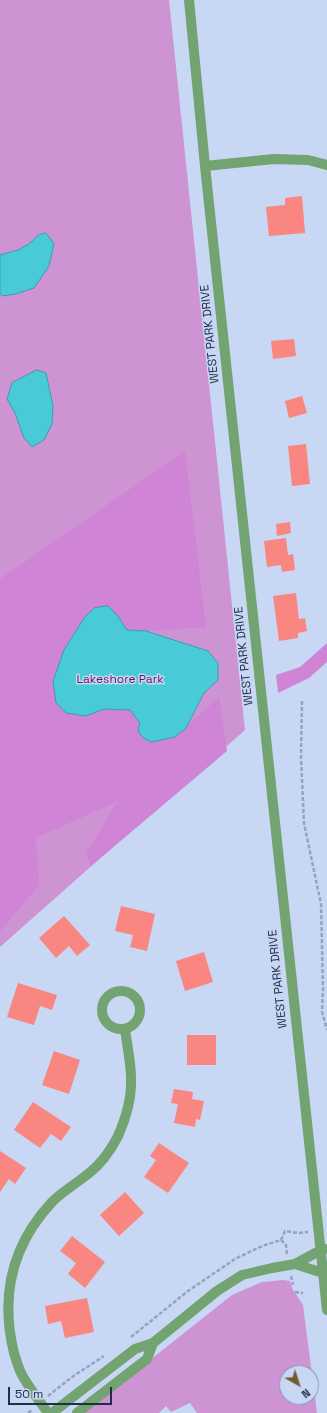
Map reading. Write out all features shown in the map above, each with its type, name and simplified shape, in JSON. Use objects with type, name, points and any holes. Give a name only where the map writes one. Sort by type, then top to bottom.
[{"type":"street","name":"WEST PARK DRIVE","points":[[189,0],[205,166],[324,1249],[327,1310]]},
{"type":"street","points":[[205,166],[274,158],[308,160],[327,165]]},
{"type":"street","points":[[48,1413],[20,1372],[9,1339],[6,1306],[10,1275],[15,1257],[24,1239],[38,1219],[54,1201],[90,1173],[110,1150],[118,1136],[124,1121],[131,1083],[125,1029]]},
{"type":"street","points":[[52,1413],[135,1349],[153,1343],[218,1291],[242,1275],[295,1264],[324,1249]]},
{"type":"street","points":[[295,1264],[325,1273]]},
{"type":"street","points":[[77,1413],[147,1359],[153,1343]]},
{"type":"path","points":[[302,701],[301,758],[304,823],[320,904],[323,988],[322,1012],[327,1030]]},
{"type":"path","points":[[129,1338],[188,1291],[235,1259],[262,1246],[281,1240],[285,1231],[298,1233]]},
{"type":"path","points":[[281,1240],[286,1245]]},
{"type":"path","points":[[295,1292],[303,1293]]},
{"type":"path","points":[[28,1413],[72,1376],[105,1355]]},
{"type":"green space","name":"Lakeshore Park","points":[[0,0],[169,0],[245,730],[0,947]]},
{"type":"green space","points":[[283,1280],[290,1281],[292,1288],[303,1305],[311,1365],[279,1365],[279,1405],[316,1405],[317,1413],[197,1413],[190,1403],[171,1412],[166,1406],[159,1413],[83,1413],[232,1295],[262,1282]]},
{"type":"shaded area","points":[[46,233],[54,244],[49,266],[34,288],[16,294],[2,296],[0,293],[0,255],[18,250],[29,244],[37,236]]},
{"type":"shaded area","points":[[37,370],[46,373],[53,406],[52,424],[44,440],[32,447],[24,438],[15,413],[7,399],[12,383]]},
{"type":"shaded area","points":[[185,451],[206,627],[146,631],[127,630],[117,615],[84,618],[64,650],[53,681],[86,716],[104,709],[130,710],[141,723],[175,737],[219,697],[227,751],[91,866],[86,853],[118,801],[36,838],[39,885],[0,931],[0,579]]},
{"type":"shaded area","points":[[108,606],[117,615],[127,630],[146,631],[208,651],[218,663],[218,680],[204,693],[186,728],[175,737],[152,742],[143,738],[138,731],[140,723],[130,710],[104,709],[86,716],[66,713],[56,703],[53,681],[64,650],[84,618],[94,608]]},
{"type":"shaded area","points":[[327,643],[327,662],[309,678],[278,693],[276,675],[300,667]]},
{"type":"building","points":[[302,196],[305,233],[269,236],[266,207],[285,205],[285,198]]},
{"type":"building","points":[[294,339],[296,356],[273,359],[271,341]]},
{"type":"building","points":[[302,396],[307,413],[289,418],[285,401]]},
{"type":"building","points":[[306,444],[310,484],[292,486],[288,446]]},
{"type":"building","points":[[290,522],[291,533],[277,536],[276,524]]},
{"type":"building","points":[[286,538],[288,555],[293,554],[295,570],[282,572],[281,565],[267,567],[264,541]]},
{"type":"building","points":[[296,593],[299,619],[305,618],[307,631],[298,633],[298,638],[279,641],[273,596]]},
{"type":"building","points":[[121,906],[155,914],[147,951],[130,947],[133,935],[115,931]]},
{"type":"building","points":[[64,916],[90,945],[77,956],[69,946],[56,958],[39,938]]},
{"type":"building","points":[[204,952],[213,982],[185,991],[176,961]]},
{"type":"building","points":[[18,983],[57,995],[52,1010],[40,1006],[34,1025],[7,1017]]},
{"type":"building","points":[[187,1035],[216,1035],[216,1065],[187,1065]]},
{"type":"building","points":[[54,1051],[80,1060],[69,1094],[42,1085]]},
{"type":"building","points":[[174,1089],[193,1092],[192,1099],[204,1101],[200,1120],[196,1119],[195,1127],[174,1123],[178,1104],[171,1103]]},
{"type":"building","points":[[33,1102],[71,1127],[61,1141],[51,1134],[40,1148],[14,1130]]},
{"type":"building","points":[[159,1143],[189,1163],[168,1193],[144,1177],[156,1160],[150,1156]]},
{"type":"building","points":[[0,1151],[26,1168],[15,1184],[9,1179],[0,1192]]},
{"type":"building","points":[[125,1192],[144,1213],[119,1236],[100,1215]]},
{"type":"building","points":[[72,1236],[105,1262],[85,1288],[68,1274],[76,1263],[60,1251]]},
{"type":"building","points":[[87,1298],[94,1332],[65,1338],[61,1321],[48,1324],[45,1306]]}]
